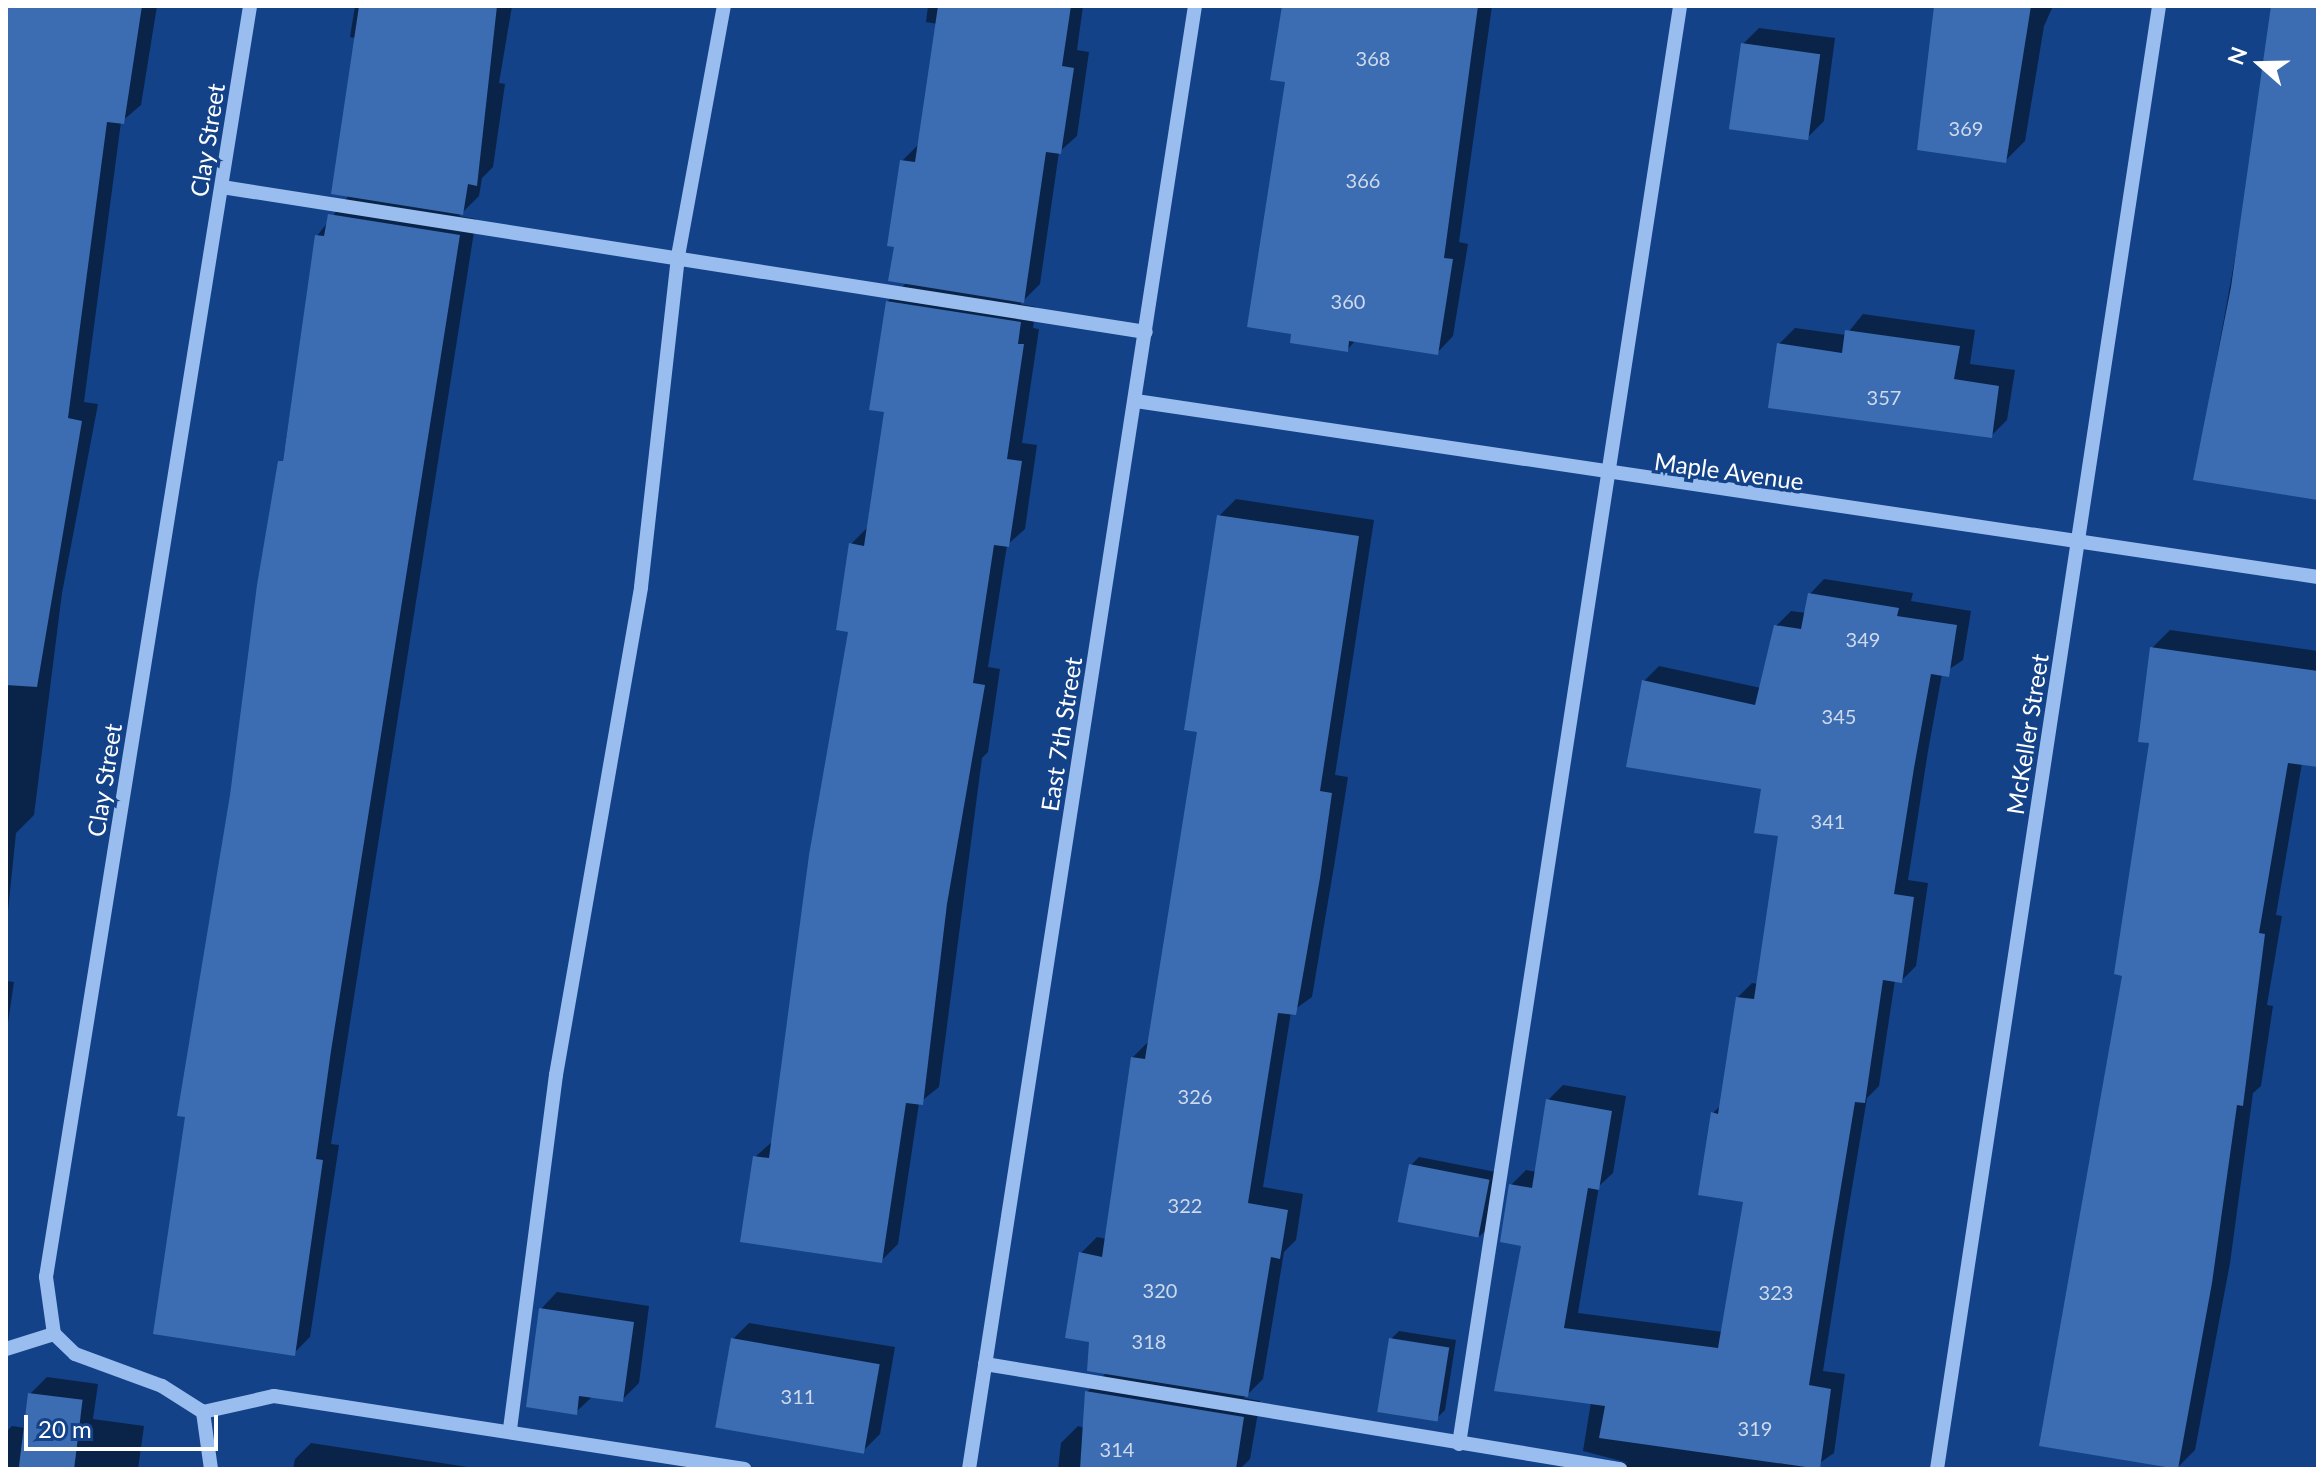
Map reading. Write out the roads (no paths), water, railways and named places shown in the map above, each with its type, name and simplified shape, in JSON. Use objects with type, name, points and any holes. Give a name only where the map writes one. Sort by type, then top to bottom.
[{"type":"street","name":"Clay Street","points":[[54,1334],[46,1277],[250,6]]},
{"type":"street","points":[[510,1429],[556,1075],[641,587],[678,256],[724,6]]},
{"type":"street","name":"East 7th Street","points":[[969,1469],[1195,6]]},
{"type":"street","points":[[1459,1444],[1680,6]]},
{"type":"street","name":"McKeller Street","points":[[1937,1469],[2159,6]]},
{"type":"street","points":[[222,187],[678,256],[1146,332]]},
{"type":"street","name":"Maple Avenue","points":[[1136,401],[1607,475],[2318,577]]},
{"type":"street","points":[[6,1349],[54,1334],[75,1354],[162,1386],[203,1412],[274,1396],[510,1429],[744,1469]]},
{"type":"street","points":[[985,1364],[1620,1469]]},
{"type":"street","points":[[203,1412],[211,1469]]}]
